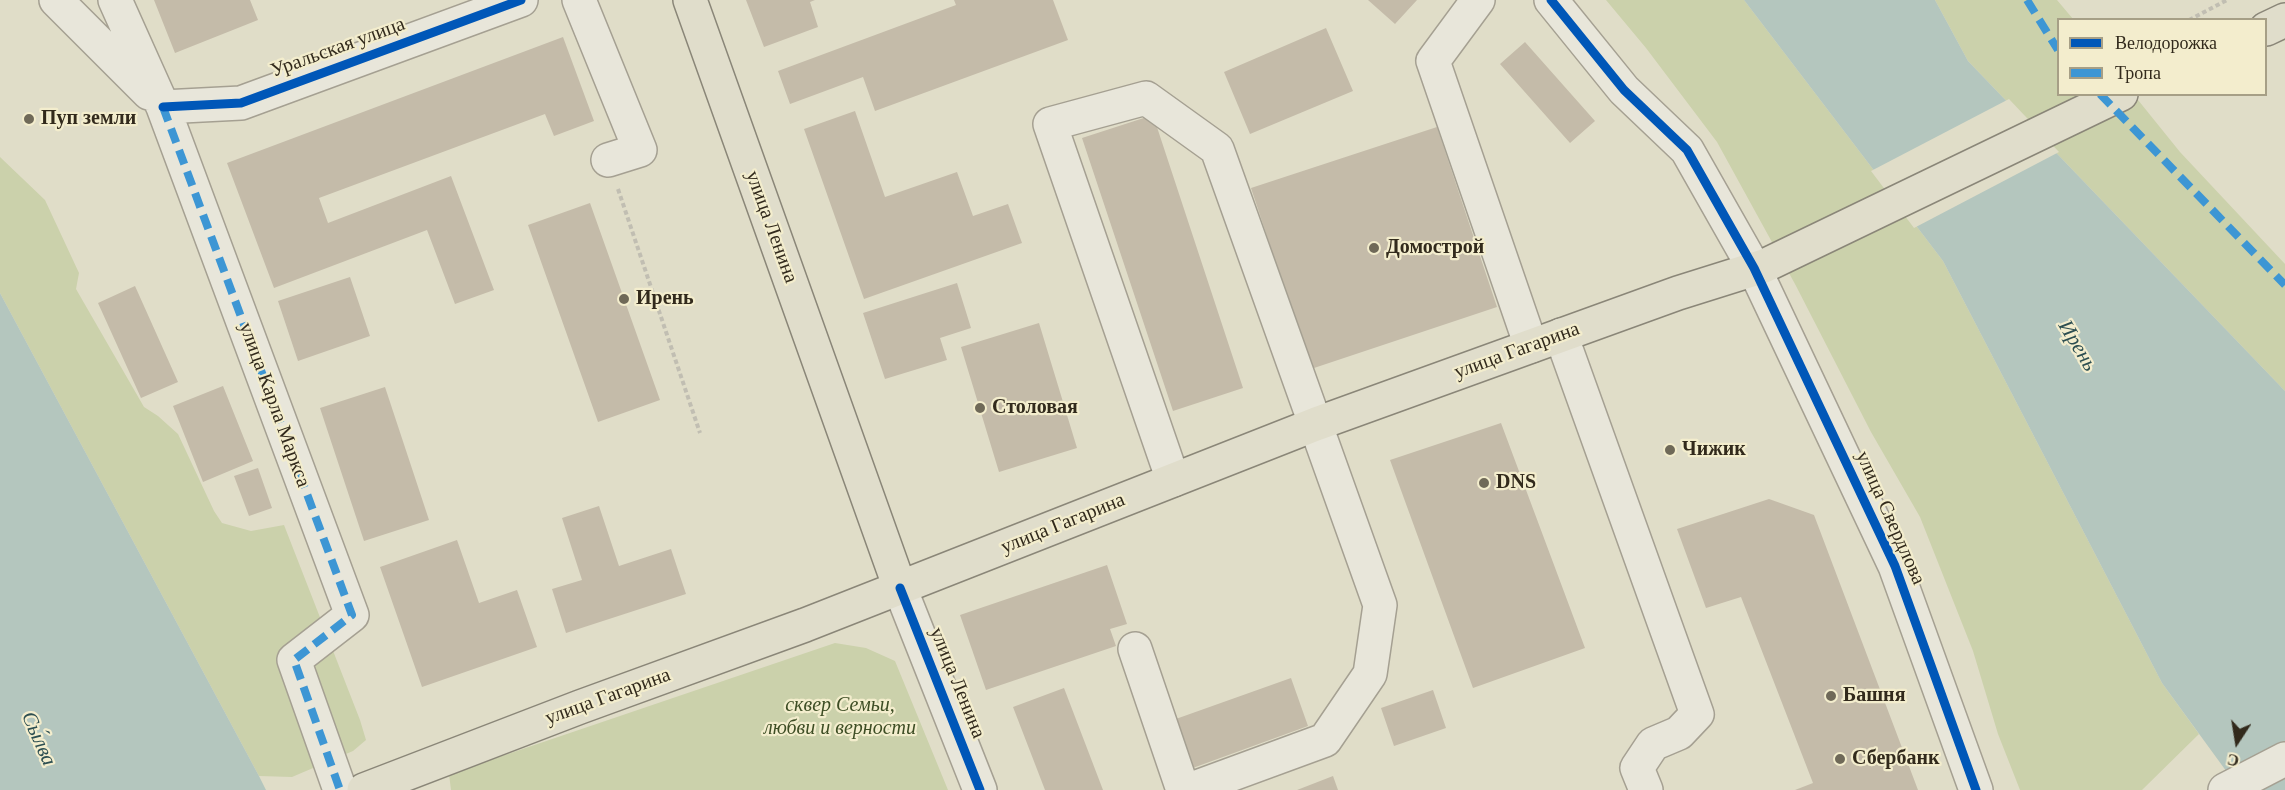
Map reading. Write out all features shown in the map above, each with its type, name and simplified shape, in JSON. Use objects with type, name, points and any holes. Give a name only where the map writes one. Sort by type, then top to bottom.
[{"type":"main road","name":"улица Ленина","points":[[690,0],[900,588]]},
{"type":"main road","points":[[2267,28],[2285,20]]},
{"type":"main road","name":"улица Гагарина","points":[[364,790],[580,707],[805,625],[1316,424],[1759,267],[2117,96]]},
{"type":"street","points":[[56,0],[163,107]]},
{"type":"street","name":"улица Карла Маркса","points":[[115,0],[163,107],[352,615],[294,660],[340,790]]},
{"type":"street","name":"Уральская улица","points":[[163,107],[242,103],[521,0]]},
{"type":"street","points":[[579,0],[640,150],[608,160]]},
{"type":"street","points":[[1478,0],[1433,61],[1697,714],[1679,733],[1653,744],[1637,768],[1646,790]]},
{"type":"street","name":"улица Свердлова","points":[[1551,0],[1624,90],[1687,150],[1759,267],[1895,566],[1976,790]]},
{"type":"street","points":[[1173,480],[1050,124],[1146,98],[1218,149],[1380,605],[1370,674],[1325,740],[1188,790]]},
{"type":"street","name":"улица Ленина","points":[[900,588],[980,790]]},
{"type":"street","points":[[1135,649],[1183,790]]},
{"type":"street","points":[[2225,790],[2285,759]]},
{"type":"path","points":[[2193,18],[2227,0]]},
{"type":"path","points":[[608,160],[700,434]]},
{"type":"green space","points":[[1606,0],[1744,0],[1943,261],[2162,683],[2199,734],[2142,790],[2020,790],[1998,734],[1973,651],[1920,517],[1871,432],[1795,284],[1717,142],[1646,48]]},
{"type":"green space","points":[[1935,0],[2057,0],[2072,18],[2057,18],[2057,96],[2135,96],[2180,152],[2285,264],[2285,391],[1968,61]]},
{"type":"green space","points":[[0,157],[45,200],[79,273],[76,289],[144,407],[178,434],[214,511],[222,523],[251,531],[284,525],[360,720],[366,740],[353,751],[292,777],[259,776],[0,293]]},
{"type":"green space","name":"сквер Семьи, любви и верности","points":[[835,643],[866,648],[895,661],[948,790],[451,790],[449,774]]},
{"type":"water","points":[[1744,0],[1935,0],[1968,61],[2285,391],[2285,790],[2240,790],[2162,683],[1943,261]]},
{"type":"water","name":"Сы́лва","points":[[0,293],[259,776],[266,790],[0,790]]},
{"type":"pier","points":[[2009,99],[2059,152],[1914,228],[1871,171]]},
{"type":"building","points":[[154,0],[250,0],[258,20],[175,53]]},
{"type":"building","points":[[746,0],[815,0],[810,2],[818,27],[764,47]]},
{"type":"building","points":[[954,0],[1053,0],[1068,40],[875,111],[863,77],[790,104],[778,71],[956,5]]},
{"type":"building","points":[[1368,0],[1417,0],[1395,24]]},
{"type":"building","points":[[1326,28],[1353,91],[1250,134],[1224,72]]},
{"type":"building","points":[[563,37],[594,121],[554,136],[545,114],[319,198],[328,223],[451,176],[494,290],[455,304],[427,230],[274,288],[227,163]]},
{"type":"building","points":[[1525,42],[1595,121],[1570,143],[1500,64]]},
{"type":"building","points":[[855,111],[885,197],[957,172],[973,216],[1008,204],[1022,243],[864,299],[804,129]]},
{"type":"building","points":[[1153,115],[1243,388],[1173,411],[1082,138]]},
{"type":"building","name":"Домострой","points":[[1437,127],[1497,307],[1311,369],[1251,188]]},
{"type":"building","points":[[590,203],[660,400],[598,422],[528,225]]},
{"type":"building","points":[[350,277],[370,336],[298,361],[278,301]]},
{"type":"building","points":[[957,283],[971,328],[940,338],[947,360],[885,379],[863,313]]},
{"type":"building","points":[[135,286],[178,382],[141,398],[98,303]]},
{"type":"building","points":[[1039,323],[1077,448],[999,472],[961,347]]},
{"type":"building","points":[[223,386],[253,461],[203,482],[173,406]]},
{"type":"building","points":[[385,387],[429,520],[364,541],[320,408]]},
{"type":"building","points":[[1501,423],[1585,648],[1473,688],[1390,460]]},
{"type":"building","points":[[258,468],[272,508],[249,516],[234,476]]},
{"type":"building","name":"Башня","points":[[1769,499],[1814,515],[1918,790],[1795,790],[1813,783],[1741,597],[1706,608],[1677,529]]},
{"type":"building","points":[[599,506],[619,566],[671,549],[686,594],[566,633],[552,589],[582,580],[562,518]]},
{"type":"building","points":[[457,540],[479,603],[517,590],[537,647],[422,687],[380,567]]},
{"type":"building","points":[[1107,565],[1127,624],[1110,629],[1116,646],[986,690],[960,615]]},
{"type":"building","points":[[1291,678],[1308,726],[1190,769],[1173,720]]},
{"type":"building","points":[[1064,688],[1103,790],[1045,790],[1013,707]]},
{"type":"building","points":[[1433,690],[1446,728],[1394,746],[1381,708]]},
{"type":"building","points":[[1333,776],[1338,790],[1297,790]]},
{"type":"marked path","points":[[2027,0],[2057,48]]},
{"type":"marked path","points":[[2102,96],[2285,285]]},
{"type":"marked path","points":[[163,107],[352,615],[294,660],[340,790]]},
{"type":"cycle path","points":[[163,107],[241,103],[521,0]]},
{"type":"cycle path","points":[[1551,0],[1624,90],[1687,150],[1754,268],[1895,566],[1976,790]]},
{"type":"cycle path","points":[[900,588],[980,790]]},
{"type":"place","name":"Пуп земли","points":[[29,119]]},
{"type":"place","name":"Домострой","points":[[1374,248]]},
{"type":"place","name":"Ирень","points":[[624,299]]},
{"type":"place","name":"Столовая","points":[[980,408]]},
{"type":"place","name":"Чижик","points":[[1670,450]]},
{"type":"place","name":"DNS","points":[[1484,483]]},
{"type":"place","name":"Башня","points":[[1831,696]]},
{"type":"place","name":"Сбербанк","points":[[1840,759]]}]
